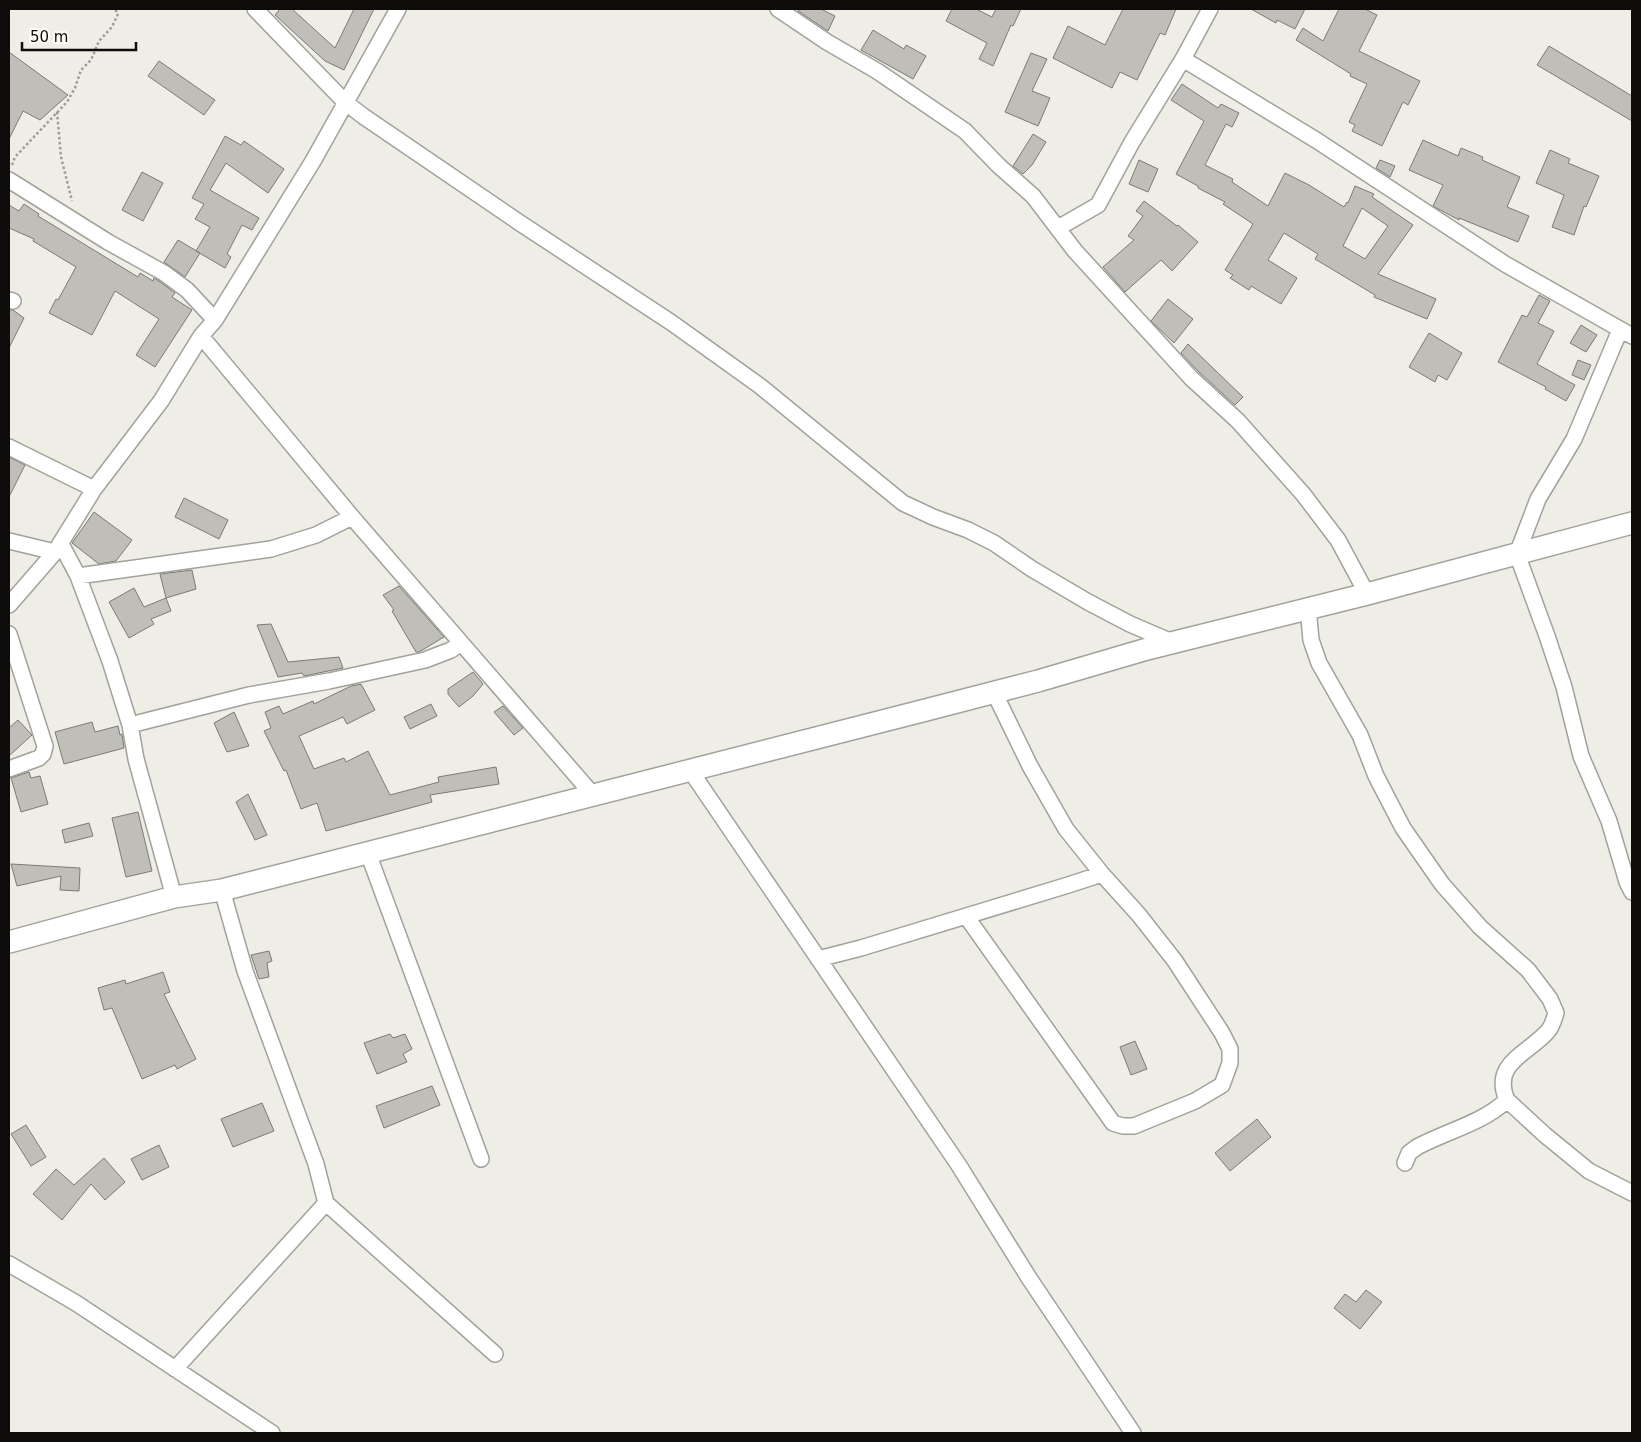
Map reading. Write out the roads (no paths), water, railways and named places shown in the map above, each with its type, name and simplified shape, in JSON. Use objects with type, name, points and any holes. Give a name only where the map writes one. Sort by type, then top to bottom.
[{"type":"street","points":[[255,9],[345,102],[454,178],[656,312],[760,386],[903,503],[968,530],[1088,602],[1130,624],[1172,642]]},
{"type":"street","points":[[9,605],[58,548],[94,489],[162,401],[200,336],[214,320],[313,161],[398,9]]},
{"type":"street","points":[[778,9],[876,71],[965,131],[999,166],[1033,196],[1075,251],[1191,378],[1238,421],[1303,494],[1338,540],[1367,594]]},
{"type":"street","points":[[1058,228],[1098,205],[1132,142],[1210,9]]},
{"type":"street","points":[[1182,59],[1316,140],[1505,264],[1626,333],[1574,439],[1538,499],[1517,554],[1561,678],[1581,756],[1609,821],[1624,873],[1632,892]]},
{"type":"street","points":[[9,180],[80,226],[164,273],[187,290],[214,320]]},
{"type":"street","points":[[200,336],[352,517],[594,796]]},
{"type":"street","points":[[9,447],[94,489]]},
{"type":"street","points":[[78,576],[271,549],[316,535],[352,517]]},
{"type":"street","points":[[9,942],[174,897],[222,890],[594,796],[994,692],[1172,642],[1367,594],[1632,523]]},
{"type":"street","points":[[9,541],[58,548],[78,576],[110,661],[130,725],[136,759],[174,897]]},
{"type":"street","points":[[1308,608],[1311,640],[1319,663],[1360,735],[1376,776],[1403,828],[1442,884],[1480,927],[1528,970],[1550,998],[1556,1013],[1549,1030],[1507,1066],[1503,1077],[1504,1092],[1507,1100],[1545,1135],[1589,1171],[1632,1193]]},
{"type":"street","points":[[9,634],[44,746],[43,754],[38,758],[9,769]]},
{"type":"street","points":[[130,725],[249,695],[329,681],[425,660],[451,650],[461,643]]},
{"type":"street","points":[[966,916],[1113,1123],[1123,1126],[1134,1126],[1195,1101],[1222,1085],[1230,1062],[1230,1049],[1222,1033],[1175,961],[1139,915],[1102,874],[1066,829],[1030,766],[994,692]]},
{"type":"street","points":[[690,770],[958,1164],[1029,1278],[1133,1433]]},
{"type":"street","points":[[368,853],[481,1159]]},
{"type":"street","points":[[818,959],[861,948],[1102,874]]},
{"type":"street","points":[[222,890],[246,971],[316,1164],[326,1203],[495,1354]]},
{"type":"street","points":[[1405,1163],[1409,1153],[1418,1147],[1484,1117],[1507,1100]]},
{"type":"street","points":[[175,1369],[326,1203]]},
{"type":"street","points":[[9,1264],[76,1303],[272,1433]]}]
